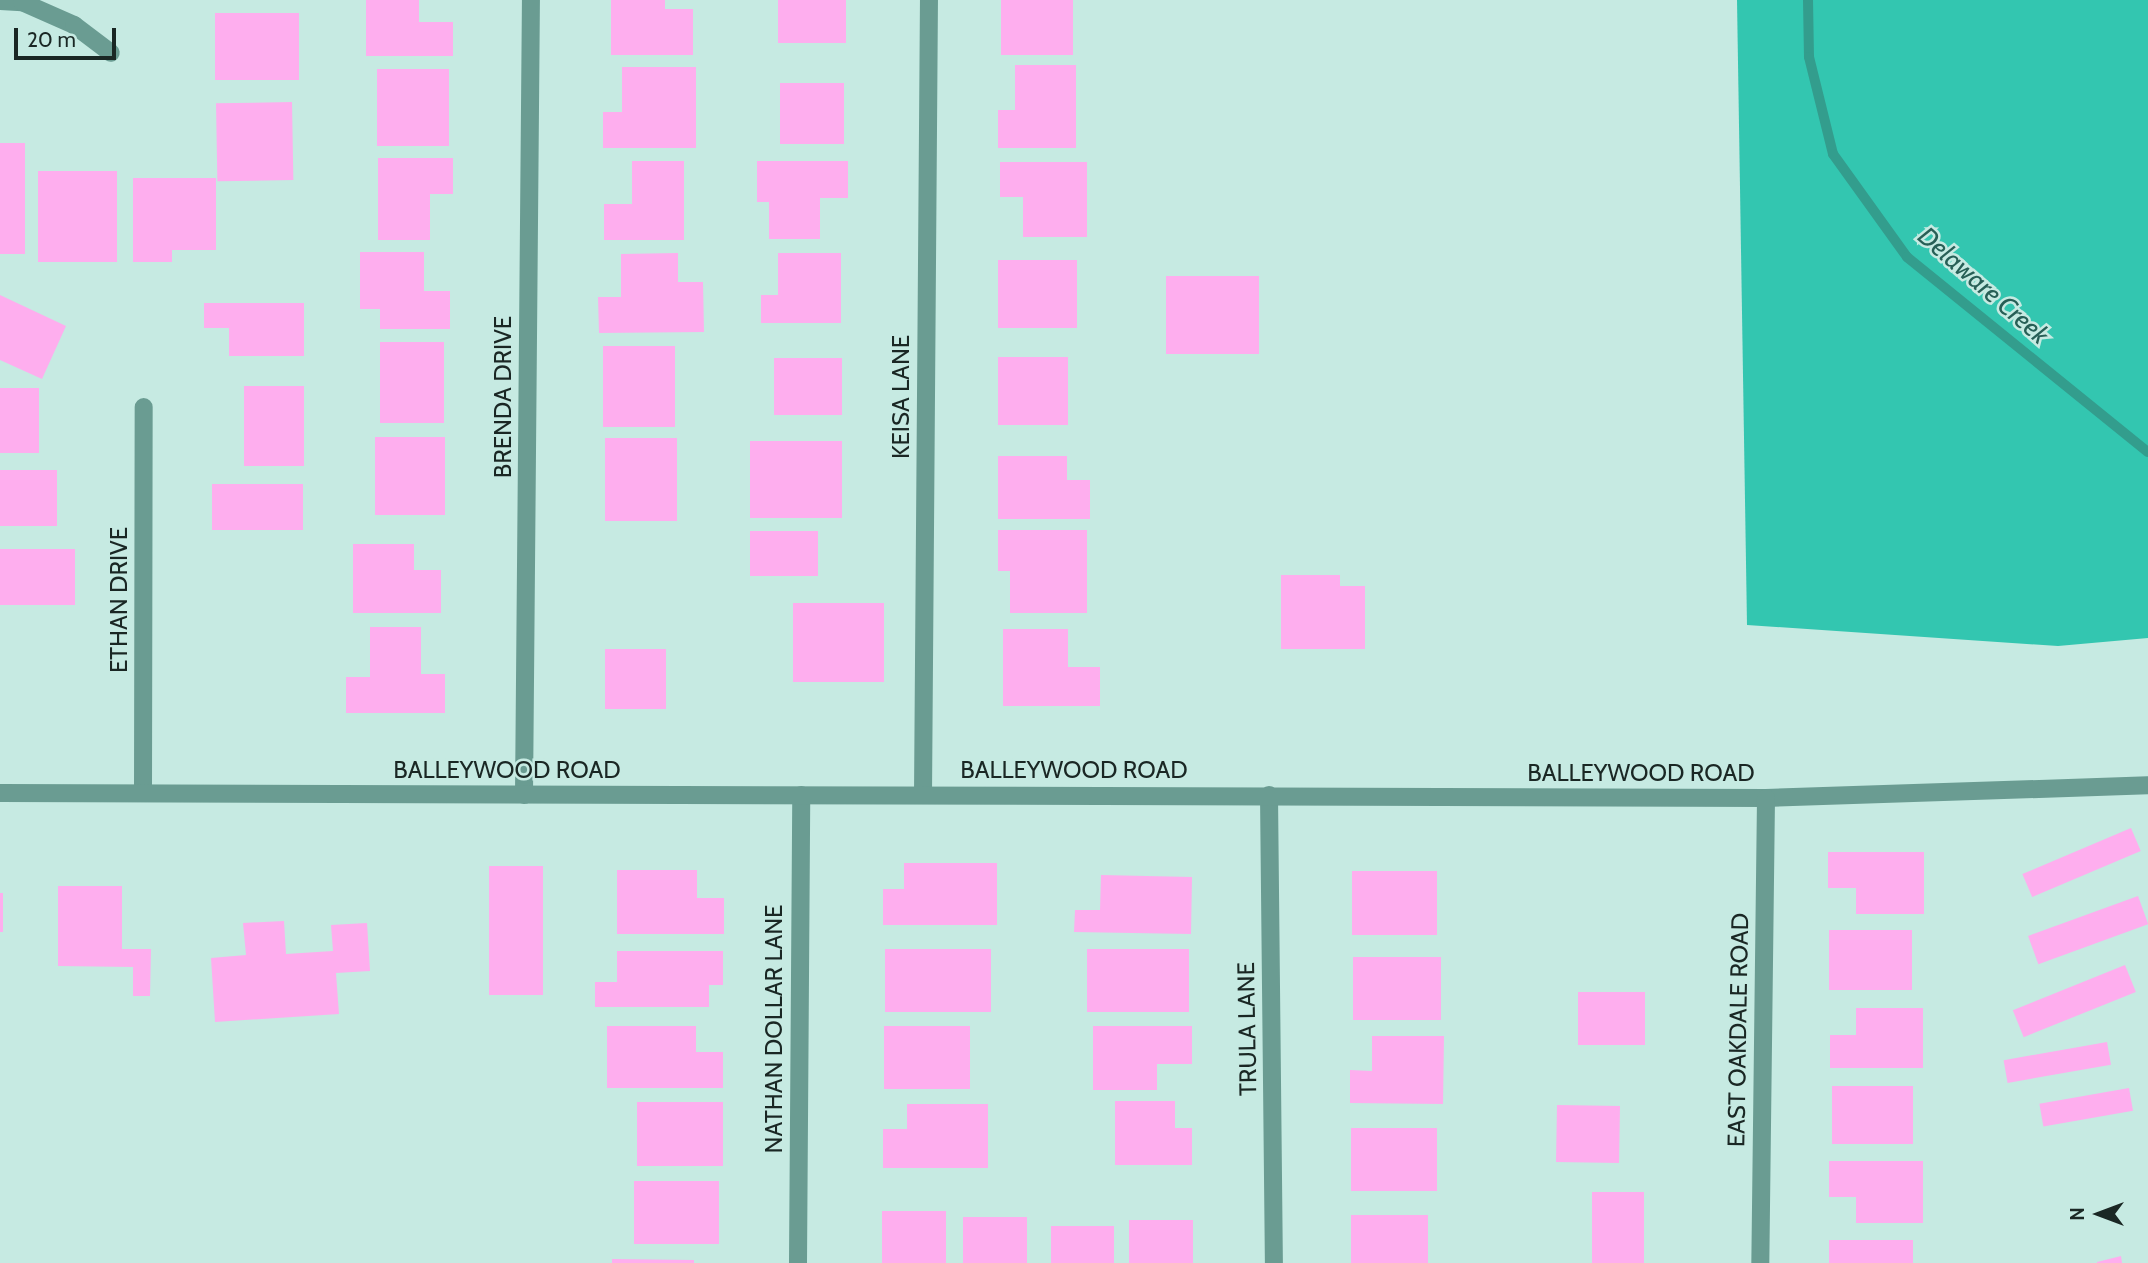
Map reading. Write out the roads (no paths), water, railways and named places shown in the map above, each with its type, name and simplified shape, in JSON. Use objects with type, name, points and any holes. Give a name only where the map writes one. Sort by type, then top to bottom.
[{"type":"street","name":"BRENDA DRIVE","points":[[524,795],[531,0]]},
{"type":"street","name":"KEISA LANE","points":[[923,795],[929,0]]},
{"type":"street","points":[[0,1],[22,2],[74,25],[111,53]]},
{"type":"street","name":"ETHAN DRIVE","points":[[143,793],[144,407]]},
{"type":"street","name":"BALLEYWOOD ROAD","points":[[0,793],[1766,798],[2148,785]]},
{"type":"street","name":"NATHAN DOLLAR LANE","points":[[798,1263],[801,795]]},
{"type":"street","name":"TRULA LANE","points":[[1269,795],[1274,1263]]},
{"type":"street","name":"EAST OAKDALE ROAD","points":[[1760,1263],[1766,798]]},
{"type":"waterway","name":"Delaware Creek","points":[[1808,0],[1809,57],[1833,154],[1907,257],[2148,452]]}]
